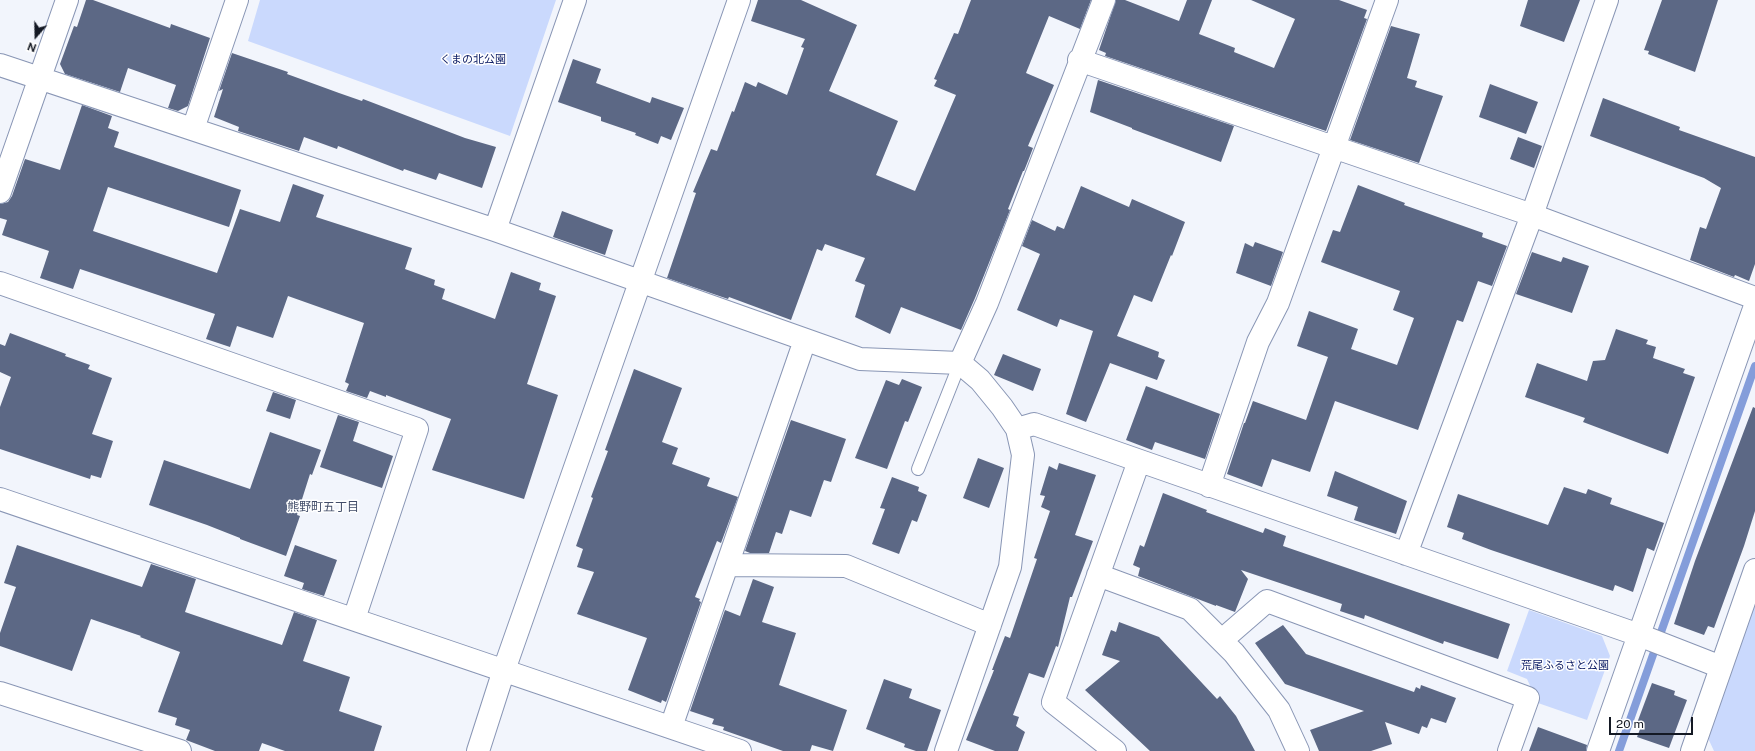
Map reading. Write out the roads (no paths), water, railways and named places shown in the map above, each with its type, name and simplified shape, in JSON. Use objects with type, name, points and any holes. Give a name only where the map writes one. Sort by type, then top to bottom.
[{"type":"street","points":[[0,192],[67,0]]},
{"type":"street","points":[[193,129],[237,0]]},
{"type":"street","points":[[495,230],[575,0]]},
{"type":"street","points":[[478,751],[504,670],[739,0]]},
{"type":"street","points":[[960,363],[987,303],[1079,60],[1104,0]]},
{"type":"street","points":[[1209,486],[1258,342],[1278,303],[1387,0]]},
{"type":"street","points":[[1406,554],[1532,215],[1607,0]]},
{"type":"street","points":[[1079,60],[1532,215],[1755,298]]},
{"type":"street","points":[[0,65],[495,230],[860,359],[960,363],[980,380],[1002,407],[1017,429],[1023,455],[1010,567],[946,751]]},
{"type":"street","points":[[0,284],[417,429],[354,619]]},
{"type":"street","points":[[1598,751],[1642,636],[1755,306]]},
{"type":"street","points":[[671,727],[805,340]]},
{"type":"street","points":[[1017,429],[1034,424],[1642,636],[1721,667]]},
{"type":"street","points":[[1115,751],[1053,702],[1139,461]]},
{"type":"street","points":[[0,499],[740,751]]},
{"type":"street","points":[[727,565],[846,566],[990,625]]},
{"type":"street","points":[[1692,751],[1755,570]]},
{"type":"street","points":[[1098,575],[1190,609],[1234,653],[1279,710],[1298,751]]},
{"type":"street","points":[[1222,640],[1267,601],[1528,698],[1509,751]]},
{"type":"street","points":[[0,693],[180,751]]},
{"type":"lane","points":[[918,468],[960,363]]},
{"type":"waterway","points":[[1619,751],[1755,366]]},
{"type":"district","name":"熊野町五丁目","points":[[323,507]]},
{"type":"park label","name":"くまの北公園","points":[[473,60]]},
{"type":"park label","name":"荒尾ふるさと公園","points":[[1565,666]]}]
